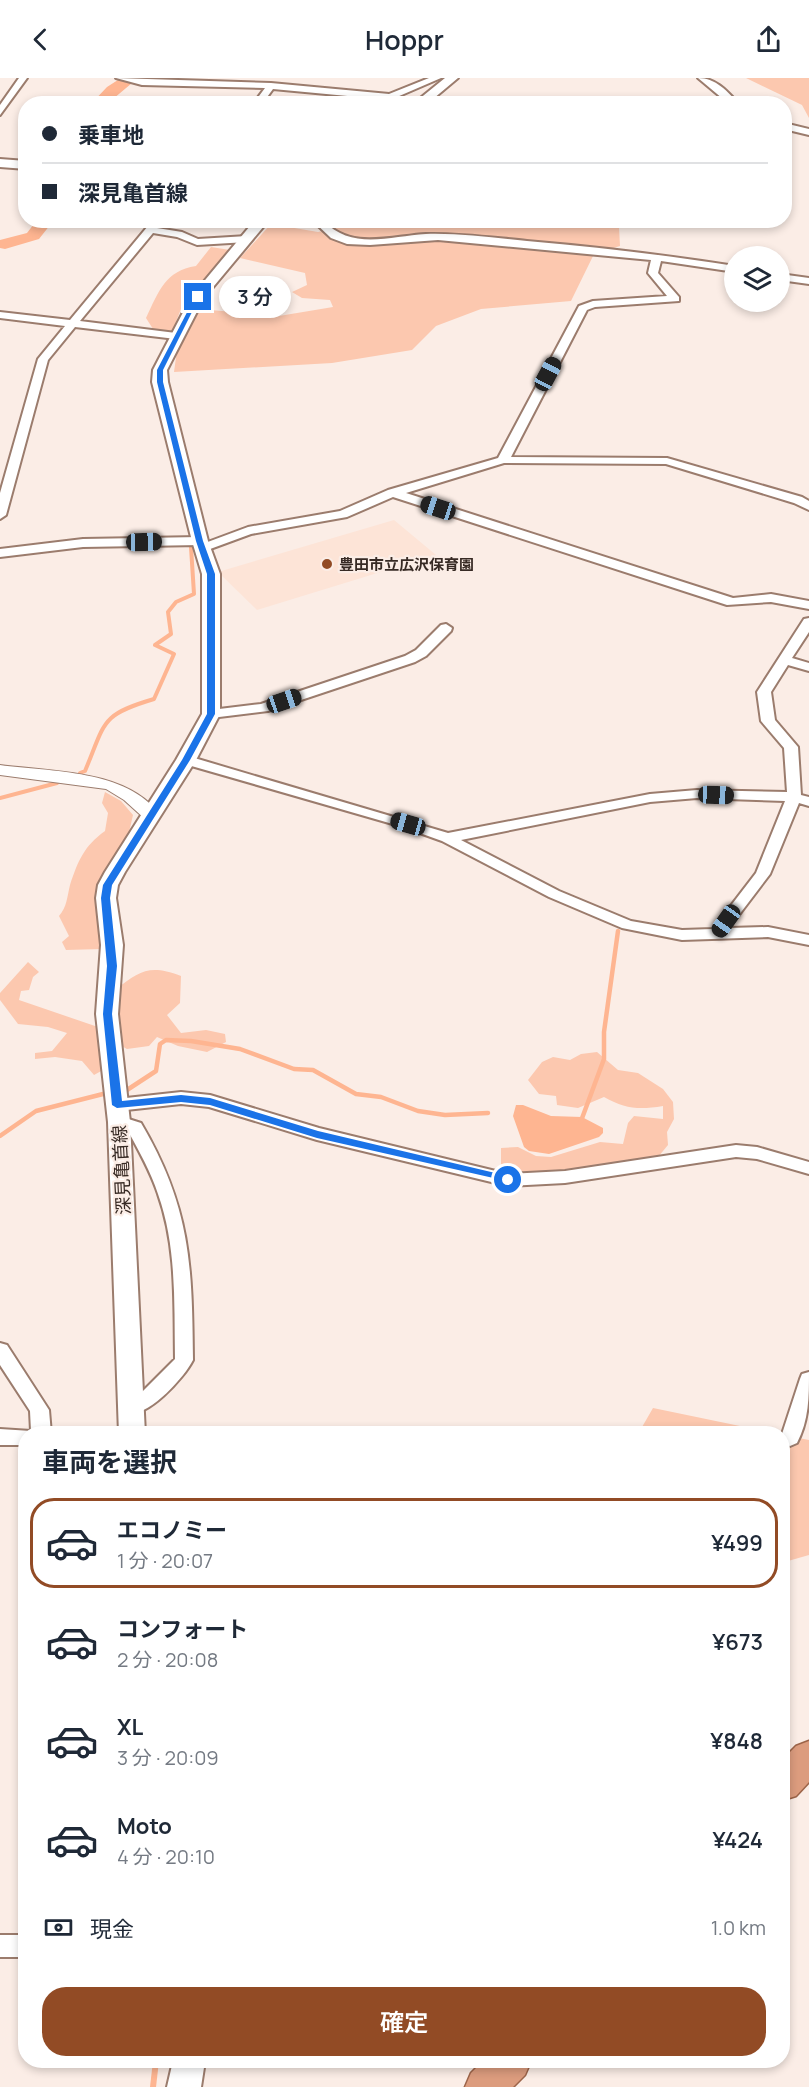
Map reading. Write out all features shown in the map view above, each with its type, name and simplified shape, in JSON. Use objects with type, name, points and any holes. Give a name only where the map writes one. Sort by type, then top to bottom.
[{"type":"highway","points":[[790,1777],[809,1758]]},
{"type":"highway","points":[[485,2087],[504,2068]]},
{"type":"main road","points":[[430,96],[452,78]]},
{"type":"main road","points":[[0,163],[18,164]]},
{"type":"main road","name":"深見亀首線","points":[[132,1426],[118,1113],[107,1014],[112,956],[106,898],[108,885],[115,872],[186,760],[211,714],[211,574],[201,544],[160,382],[160,370],[198,297],[256,228]]},
{"type":"main road","points":[[184,2087],[188,2068]]},
{"type":"street","points":[[0,112],[23,78]]},
{"type":"street","points":[[120,78],[138,81],[271,86],[379,96]]},
{"type":"street","points":[[392,96],[437,78]]},
{"type":"street","points":[[702,78],[716,86],[727,96]]},
{"type":"street","points":[[263,96],[271,86]]},
{"type":"street","points":[[792,128],[809,132]]},
{"type":"street","points":[[326,228],[334,236],[348,241],[372,242],[440,237],[657,256],[724,267]]},
{"type":"street","points":[[0,515],[43,359],[150,230],[179,234],[197,242],[247,239]]},
{"type":"street","points":[[503,460],[583,308],[593,304],[675,299],[653,273],[657,256]]},
{"type":"street","points":[[790,278],[809,281]]},
{"type":"street","points":[[0,315],[176,336]]},
{"type":"street","points":[[0,553],[83,543],[201,544],[248,531],[343,514],[375,498],[503,460],[667,462],[787,496],[809,506]]},
{"type":"street","points":[[392,493],[732,602],[771,598],[809,605]]},
{"type":"street","points":[[716,935],[764,874],[802,799],[791,747],[768,721],[764,692],[809,622]]},
{"type":"street","points":[[211,714],[263,708],[410,659],[421,653],[446,628]]},
{"type":"street","points":[[784,660],[809,667]]},
{"type":"street","points":[[186,760],[447,838],[554,894],[627,925],[682,934],[768,932],[809,940]]},
{"type":"street","points":[[0,770],[110,786],[130,796],[151,815]]},
{"type":"street","points":[[447,838],[650,798],[697,794],[802,799]]},
{"type":"street","points":[[118,1113],[181,1098],[210,1101],[317,1134],[508,1180],[565,1177],[736,1151],[757,1153],[809,1168]]},
{"type":"street","points":[[118,1113],[135,1127],[171,1204],[178,1246],[183,1308],[184,1360],[142,1404],[132,1408]]},
{"type":"street","points":[[0,1350],[39,1410],[40,1426]]},
{"type":"street","points":[[790,1438],[809,1379]]},
{"type":"street","points":[[0,1946],[18,1946]]},
{"type":"shaded area","points":[[746,78],[809,78],[809,118],[802,105],[792,100],[792,96],[783,96]]},
{"type":"shaded area","points":[[267,228],[294,228],[318,232],[335,228],[619,228],[620,246],[594,254],[571,301],[481,309],[436,326],[412,350],[332,363],[174,372],[178,343],[199,309],[279,316],[333,307],[330,300],[302,298],[292,292],[307,285],[305,273],[240,258]]},
{"type":"shaded area","points":[[211,247],[230,250],[181,309],[172,332],[153,329],[146,318],[164,284],[177,272],[196,266]]},
{"type":"shaded area","name":"豊田市立広沢保育園","points":[[394,520],[436,555],[257,610],[218,572]]},
{"type":"shaded area","points":[[105,792],[121,801],[133,815],[102,949],[66,950],[62,942],[69,936],[59,916],[65,905],[79,861],[92,842],[105,831],[108,813],[102,803]]},
{"type":"shaded area","points":[[28,962],[39,972],[33,977],[29,990],[21,991],[19,1000],[95,1026],[112,1025],[115,990],[131,978],[153,970],[181,976],[180,1003],[167,1015],[181,1033],[206,1030],[225,1034],[226,1042],[207,1052],[178,1046],[157,1037],[149,1046],[127,1049],[118,1044],[99,1045],[103,1070],[94,1075],[82,1061],[55,1057],[35,1059],[35,1053],[52,1051],[67,1033],[48,1027],[18,1024],[0,1000],[0,993]]},
{"type":"shaded area","points":[[597,1052],[618,1070],[638,1073],[663,1089],[673,1102],[674,1119],[667,1132],[668,1145],[658,1157],[557,1175],[508,1175],[501,1164],[501,1148],[518,1147],[536,1156],[551,1157],[600,1142],[623,1144],[628,1123],[634,1116],[663,1119],[663,1106],[632,1108],[604,1097],[578,1108],[557,1105],[556,1096],[539,1094],[528,1080],[542,1062],[553,1057],[570,1060],[581,1054]]},
{"type":"shaded area","points":[[516,1105],[523,1105],[551,1116],[582,1117],[603,1128],[603,1133],[599,1137],[549,1154],[529,1151],[524,1147],[513,1116]]},
{"type":"shaded area","points":[[653,1408],[740,1426],[643,1426]]},
{"type":"shaded area","points":[[790,1436],[809,1440],[809,1555],[790,1560]]},
{"type":"waterway","points":[[106,96],[131,78]]},
{"type":"waterway","points":[[417,84],[428,78]]},
{"type":"waterway","points":[[5,244],[33,236],[40,228]]},
{"type":"waterway","points":[[80,773],[85,771],[107,722],[123,710],[154,699],[174,654],[155,645],[171,634],[168,612],[176,602],[194,594],[191,547]]},
{"type":"waterway","points":[[0,798],[57,783]]},
{"type":"waterway","points":[[581,1121],[604,1059],[604,1032],[618,931]]},
{"type":"waterway","points":[[127,1090],[156,1071],[160,1044],[166,1040],[191,1041],[240,1049],[294,1069],[313,1070],[356,1094],[381,1097],[418,1111],[445,1115],[488,1113]]},
{"type":"waterway","points":[[0,1136],[36,1111],[103,1094]]},
{"type":"waterway","points":[[153,2087],[155,2068]]},
{"type":"place","name":"豊田市立広沢保育園","points":[[327,564]]},
{"type":"route","points":[[198,297],[160,370],[160,382],[200,541],[211,574],[211,714],[186,760],[108,885],[106,898],[112,945],[112,966],[107,1014],[117,1085],[117,1105],[157,1099],[181,1098],[210,1101],[362,1146],[508,1180]]}]
